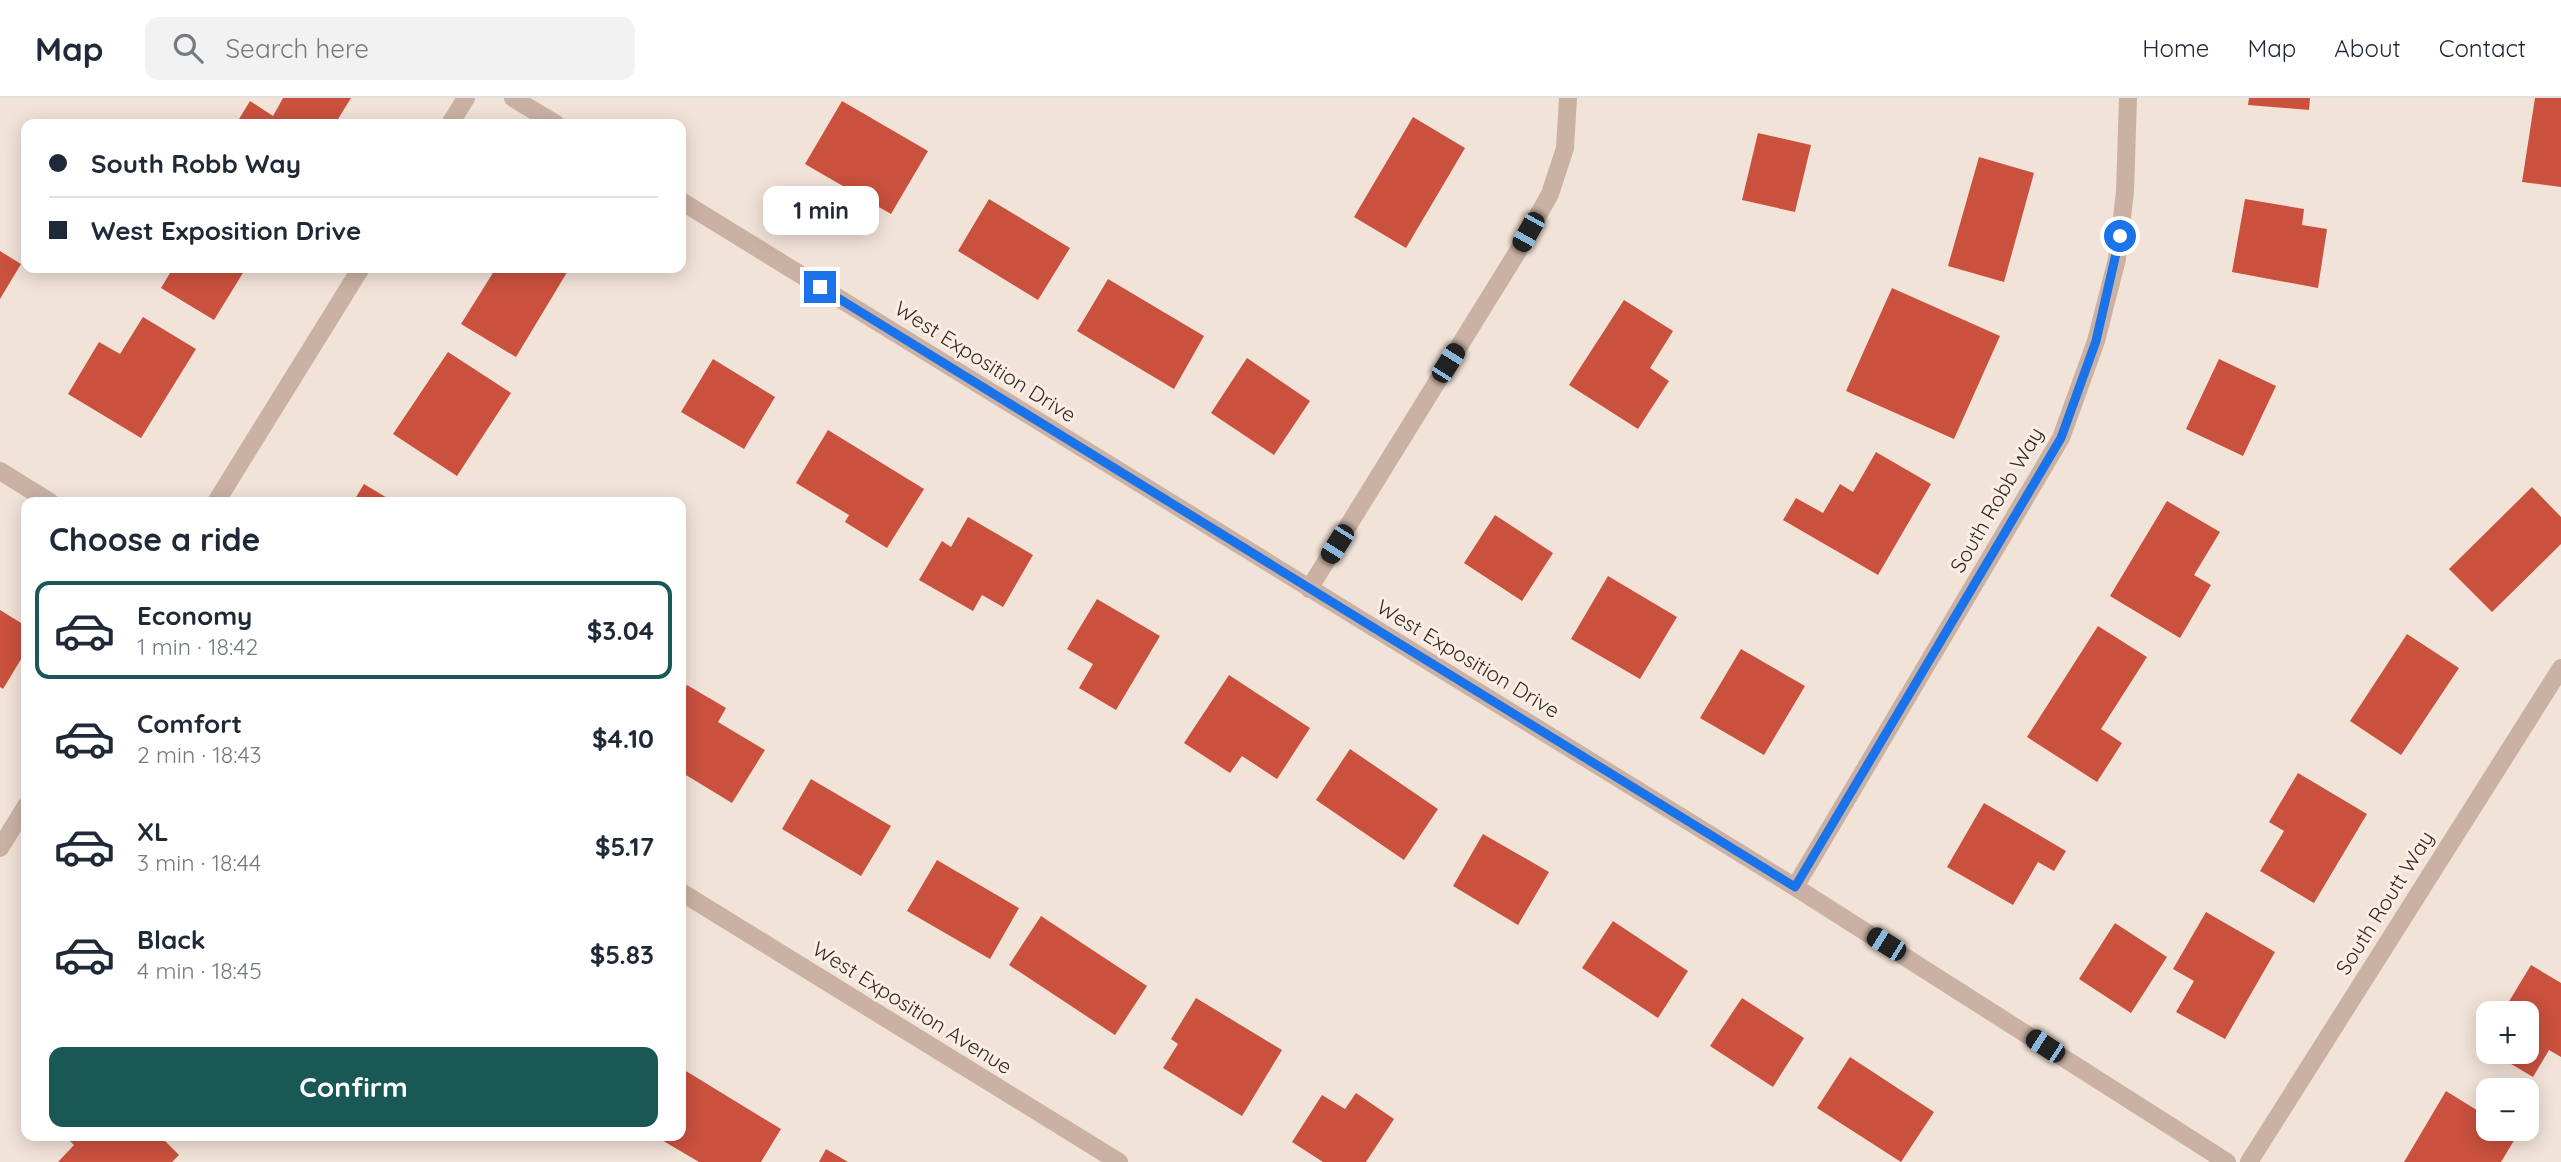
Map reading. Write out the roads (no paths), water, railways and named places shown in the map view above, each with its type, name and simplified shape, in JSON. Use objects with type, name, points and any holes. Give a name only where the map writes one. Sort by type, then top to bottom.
[{"type":"street","points":[[453,119],[466,98]]},
{"type":"street","points":[[513,98],[548,119]]},
{"type":"street","points":[[1309,589],[1518,251],[1550,194],[1565,148],[1568,98]]},
{"type":"street","name":"South Robb Way","points":[[1795,887],[2061,438],[2096,341],[2117,259],[2125,192],[2128,98]]},
{"type":"street","name":"West Exposition Drive","points":[[686,204],[1795,887],[2227,1162]]},
{"type":"street","points":[[219,497],[358,273]]},
{"type":"street","points":[[0,471],[42,497]]},
{"type":"street","name":"South Routt Way","points":[[2249,1162],[2561,668]]},
{"type":"street","points":[[0,848],[21,814]]},
{"type":"street","name":"West Exposition Avenue","points":[[686,895],[1119,1162]]}]
